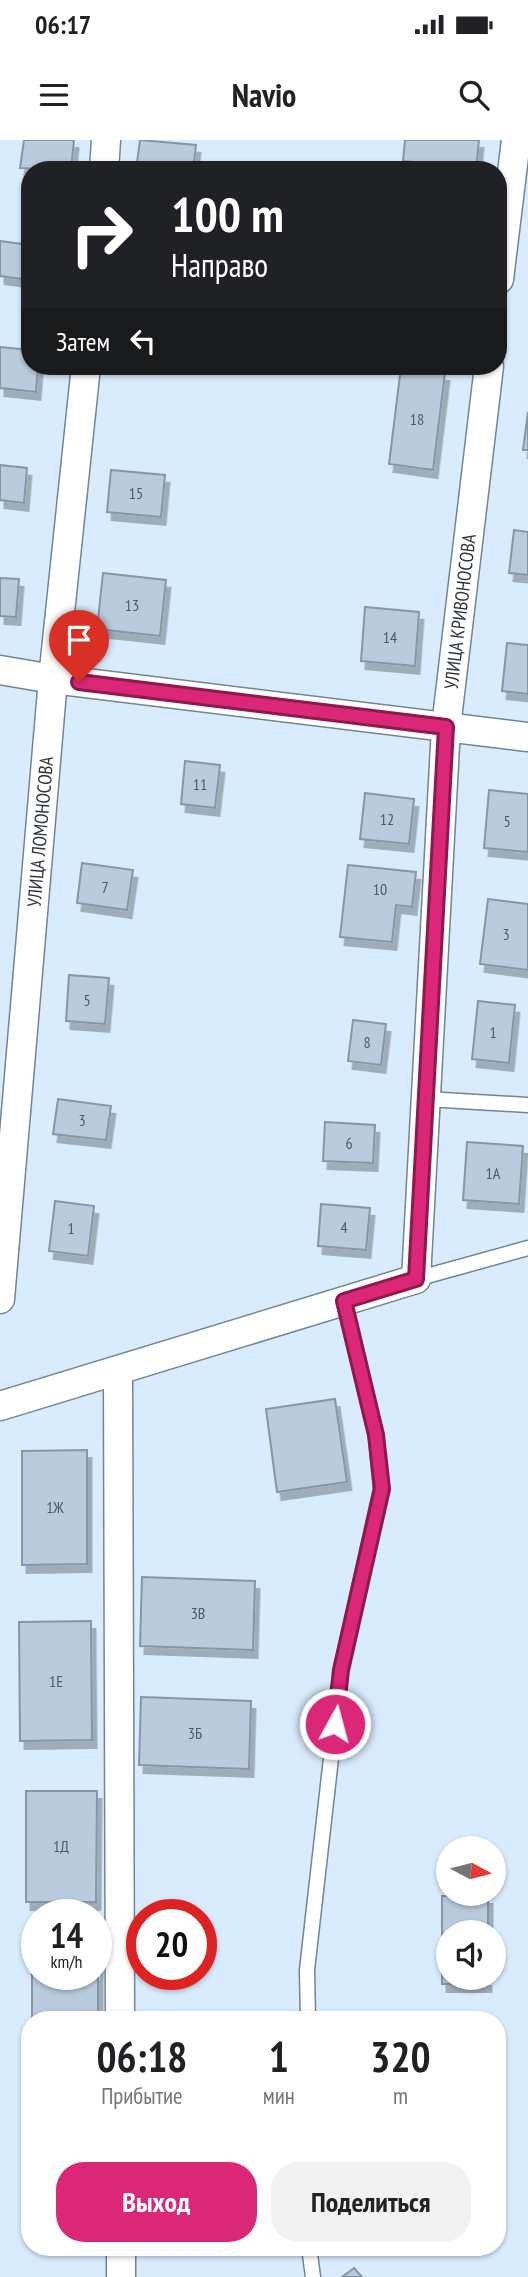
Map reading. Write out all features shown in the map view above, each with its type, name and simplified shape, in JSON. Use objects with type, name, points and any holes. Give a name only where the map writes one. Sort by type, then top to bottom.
[{"type":"street","points":[[105,161],[106,140]]},
{"type":"street","points":[[507,214],[516,140]]},
{"type":"street","name":"УЛИЦА ЛОМОНОСОВА","points":[[0,1299],[53,679],[85,375]]},
{"type":"street","name":"УЛИЦА КРИВОНОСОВА","points":[[416,1279],[446,727],[487,375]]},
{"type":"street","points":[[0,670],[53,679],[528,737]]},
{"type":"street","points":[[0,1406],[416,1279]]},
{"type":"street","points":[[118,1371],[120,2011]]},
{"type":"street","points":[[121,2256],[121,2277]]},
{"type":"lane","points":[[426,1099],[528,1105]]},
{"type":"lane","points":[[416,1279],[528,1248]]},
{"type":"lane","points":[[307,2011],[307,1970],[341,1670],[382,1489],[376,1435],[344,1301]]},
{"type":"lane","points":[[310,2256],[313,2277]]},
{"type":"building","points":[[24,140],[74,140],[72,161],[21,161]]},
{"type":"building","points":[[140,140],[196,145],[194,161],[137,161]]},
{"type":"building","points":[[405,140],[479,140],[477,161],[403,161]]},
{"type":"building","points":[[0,241],[21,244],[21,279],[0,276]]},
{"type":"building","points":[[0,347],[21,349],[21,375],[37,375],[36,392],[0,388]]},
{"type":"building","points":[[400,375],[445,375],[433,470],[389,464]]},
{"type":"building","points":[[528,412],[528,450],[523,450]]},
{"type":"building","points":[[0,465],[27,468],[24,503],[0,500]]},
{"type":"building","points":[[111,470],[165,475],[161,517],[107,512]]},
{"type":"building","points":[[514,530],[528,532],[528,575],[509,573]]},
{"type":"building","points":[[103,573],[166,580],[160,636],[97,629]]},
{"type":"building","points":[[0,578],[19,579],[16,617],[0,616]]},
{"type":"building","points":[[365,607],[419,612],[415,666],[361,661]]},
{"type":"building","points":[[507,643],[528,645],[528,694],[502,691]]},
{"type":"building","points":[[185,761],[220,765],[215,808],[181,804]]},
{"type":"building","points":[[489,790],[528,794],[528,852],[484,848]]},
{"type":"building","points":[[365,793],[414,799],[409,844],[360,839]]},
{"type":"building","points":[[82,863],[133,870],[127,910],[77,903]]},
{"type":"building","points":[[348,865],[416,872],[412,907],[396,905],[392,942],[340,937]]},
{"type":"building","points":[[488,899],[528,904],[528,970],[480,964]]},
{"type":"building","points":[[69,975],[109,978],[105,1024],[66,1021]]},
{"type":"building","points":[[478,1001],[515,1005],[509,1063],[472,1059]]},
{"type":"building","points":[[353,1020],[386,1024],[381,1065],[348,1061]]},
{"type":"building","points":[[58,1099],[111,1106],[106,1140],[53,1134]]},
{"type":"building","points":[[325,1122],[375,1125],[373,1163],[323,1161]]},
{"type":"building","points":[[467,1142],[523,1146],[519,1204],[463,1200]]},
{"type":"building","points":[[55,1201],[94,1206],[88,1256],[49,1251]]},
{"type":"building","points":[[321,1204],[370,1208],[366,1250],[318,1246]]},
{"type":"building","points":[[335,1399],[347,1482],[277,1492],[266,1409]]},
{"type":"building","points":[[87,1450],[87,1564],[22,1565],[22,1451]]},
{"type":"building","points":[[142,1577],[255,1581],[253,1650],[140,1646]]},
{"type":"building","points":[[91,1621],[92,1740],[20,1741],[19,1622]]},
{"type":"building","points":[[141,1697],[251,1701],[249,1769],[139,1765]]},
{"type":"building","points":[[26,1791],[97,1791],[96,1899],[26,1899]]},
{"type":"building","points":[[442,1906],[488,1906],[488,1920],[442,1920]]},
{"type":"building","points":[[32,1990],[98,1990],[98,2011],[32,2011]]},
{"type":"building","points":[[354,2268],[362,2277],[342,2277]]},
{"type":"route","points":[[79,682],[446,727],[416,1279],[344,1301],[376,1435],[382,1489],[341,1670],[335,1724]]}]
